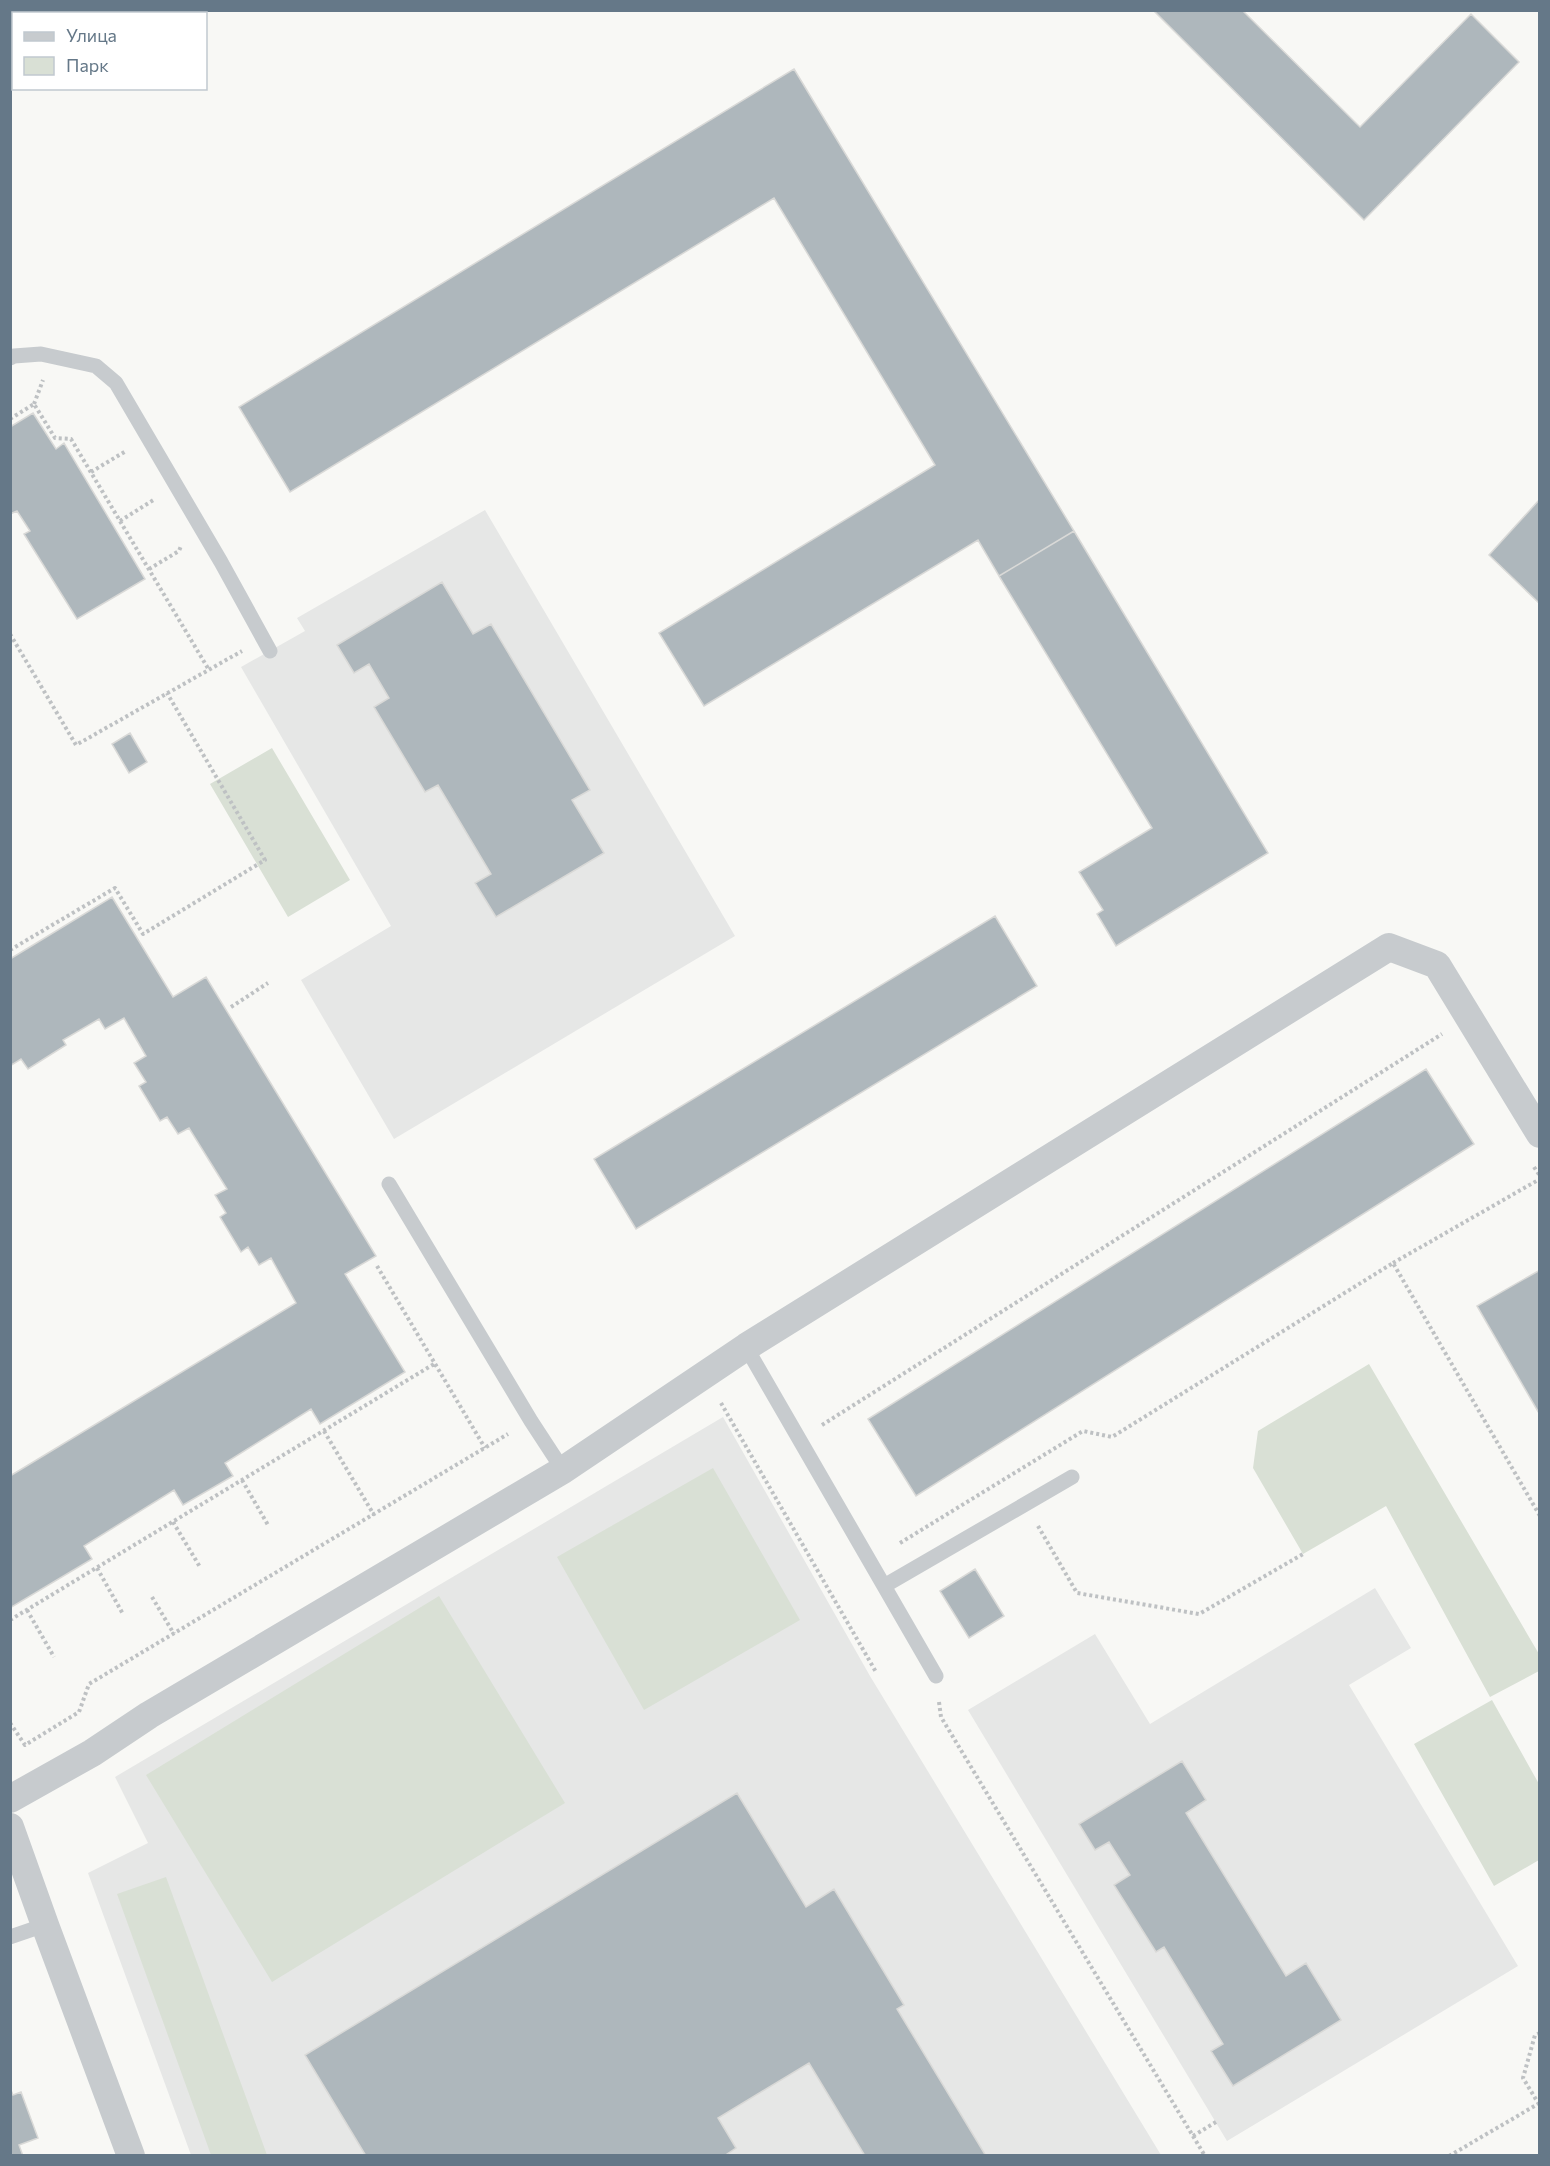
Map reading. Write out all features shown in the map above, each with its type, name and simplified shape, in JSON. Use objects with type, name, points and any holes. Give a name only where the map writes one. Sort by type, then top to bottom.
[{"type":"street","points":[[10,1799],[92,1753],[160,1709],[563,1470],[746,1347],[1389,947],[1437,965],[1539,1134]]},
{"type":"street","points":[[10,1827],[131,2156]]},
{"type":"lane","points":[[10,358],[41,354],[96,366],[116,383],[267,645]]},
{"type":"lane","points":[[388,1184],[563,1470]]},
{"type":"lane","points":[[746,1347],[936,1676]]},
{"type":"lane","points":[[884,1586],[1072,1477]]},
{"type":"lane","points":[[10,1937],[45,1925]]},
{"type":"path","points":[[10,419],[34,404],[45,372]]},
{"type":"path","points":[[34,404],[55,438],[71,439],[209,670]]},
{"type":"path","points":[[91,472],[129,450],[123,441]]},
{"type":"path","points":[[120,521],[158,497],[163,506]]},
{"type":"path","points":[[149,569],[179,551],[182,544]]},
{"type":"path","points":[[10,634],[76,745],[209,670],[267,645]]},
{"type":"path","points":[[10,950],[115,888],[143,934],[265,860],[167,693]]},
{"type":"path","points":[[231,1007],[268,983]]},
{"type":"path","points":[[821,1425],[1443,1033]]},
{"type":"path","points":[[894,1547],[1083,1431],[1112,1437],[1393,1263],[1539,1177],[1534,1166]]},
{"type":"path","points":[[1393,1263],[1539,1516]]},
{"type":"path","points":[[377,1266],[485,1448]]},
{"type":"path","points":[[10,1620],[434,1364]]},
{"type":"path","points":[[716,1395],[876,1672]]},
{"type":"path","points":[[816,1416],[827,1436]]},
{"type":"path","points":[[10,1723],[25,1745],[79,1712],[89,1684],[531,1421]]},
{"type":"path","points":[[324,1431],[374,1515]]},
{"type":"path","points":[[1009,1476],[1077,1593],[1199,1614],[1303,1554]]},
{"type":"path","points":[[242,1480],[268,1525]]},
{"type":"path","points":[[173,1522],[200,1567]]},
{"type":"path","points":[[97,1568],[123,1614]]},
{"type":"path","points":[[152,1597],[174,1634]]},
{"type":"path","points":[[27,1610],[54,1657]]},
{"type":"path","points":[[936,1676],[941,1717],[1205,2156]]},
{"type":"path","points":[[1449,2156],[1539,2105],[1523,2078],[1535,2035],[1539,2033]]},
{"type":"path","points":[[1193,2136],[1216,2122]]},
{"type":"shaded area","points":[[485,510],[735,936],[394,1139],[301,980],[391,926],[241,667],[305,631],[297,618]]},
{"type":"shaded area","points":[[723,1417],[870,1676],[1161,2155],[191,2155],[88,1873],[148,1843],[115,1777]]},
{"type":"shaded area","points":[[1375,1588],[1411,1648],[1349,1685],[1518,1966],[1227,2141],[968,1710],[1095,1634],[1150,1724]]},
{"type":"green space","points":[[272,748],[350,880],[288,917],[210,784]]},
{"type":"green space","points":[[1369,1364],[1539,1654],[1539,1671],[1490,1697],[1386,1506],[1303,1554],[1253,1468],[1258,1431]]},
{"type":"green space","points":[[713,1468],[800,1620],[644,1710],[557,1557]]},
{"type":"green space","points":[[439,1596],[565,1803],[272,1982],[146,1775]]},
{"type":"green space","points":[[1492,1700],[1539,1784],[1539,1860],[1494,1886],[1414,1744]]},
{"type":"green space","points":[[166,1877],[267,2155],[211,2155],[117,1894]]},
{"type":"building","points":[[1153,10],[1242,10],[1360,127],[1471,14],[1519,62],[1364,220]]},
{"type":"building","points":[[794,69],[1074,531],[999,576],[978,540],[704,706],[659,633],[935,465],[774,198],[290,492],[239,407]]},
{"type":"building","points":[[33,413],[56,449],[64,443],[145,579],[77,619],[24,534],[30,531],[17,511],[10,514],[10,427]]},
{"type":"building","points":[[1540,499],[1540,604],[1489,555]]},
{"type":"building","points":[[1074,531],[1268,853],[1116,946],[1097,914],[1103,910],[1079,872],[1152,828],[999,576]]},
{"type":"building","points":[[442,582],[473,634],[491,624],[590,790],[572,800],[604,853],[496,917],[475,883],[491,874],[438,785],[425,792],[374,707],[389,698],[369,664],[354,673],[337,645]]},
{"type":"building","points":[[130,733],[147,762],[129,773],[112,744]]},
{"type":"building","points":[[112,897],[173,997],[206,977],[376,1256],[345,1274],[405,1372],[320,1424],[311,1409],[225,1463],[233,1476],[183,1505],[174,1490],[84,1546],[92,1559],[10,1608],[10,1476],[296,1303],[271,1258],[259,1265],[248,1247],[241,1252],[220,1217],[226,1213],[215,1195],[227,1189],[189,1128],[178,1134],[167,1117],[160,1121],[139,1086],[146,1082],[134,1063],[146,1056],[124,1018],[105,1029],[99,1019],[63,1040],[66,1045],[28,1069],[21,1059],[10,1066],[10,959]]},
{"type":"building","points":[[995,916],[1037,986],[636,1229],[594,1159]]},
{"type":"building","points":[[1426,1069],[1474,1144],[916,1496],[868,1419]]},
{"type":"building","points":[[1540,1270],[1540,1415],[1477,1306]]},
{"type":"building","points":[[975,1569],[1004,1616],[969,1638],[940,1591]]},
{"type":"building","points":[[1182,1761],[1206,1800],[1186,1813],[1286,1976],[1306,1963],[1341,2020],[1233,2086],[1211,2051],[1223,2044],[1164,1947],[1156,1952],[1114,1885],[1130,1875],[1109,1842],[1095,1850],[1079,1824]]},
{"type":"building","points":[[737,1793],[806,1907],[834,1889],[904,2005],[897,2009],[986,2156],[865,2156],[809,2063],[718,2118],[736,2148],[724,2156],[366,2156],[305,2055]]},
{"type":"building","points":[[10,2088],[13,2095],[21,2092],[38,2138],[19,2145],[23,2156],[10,2156]]}]
